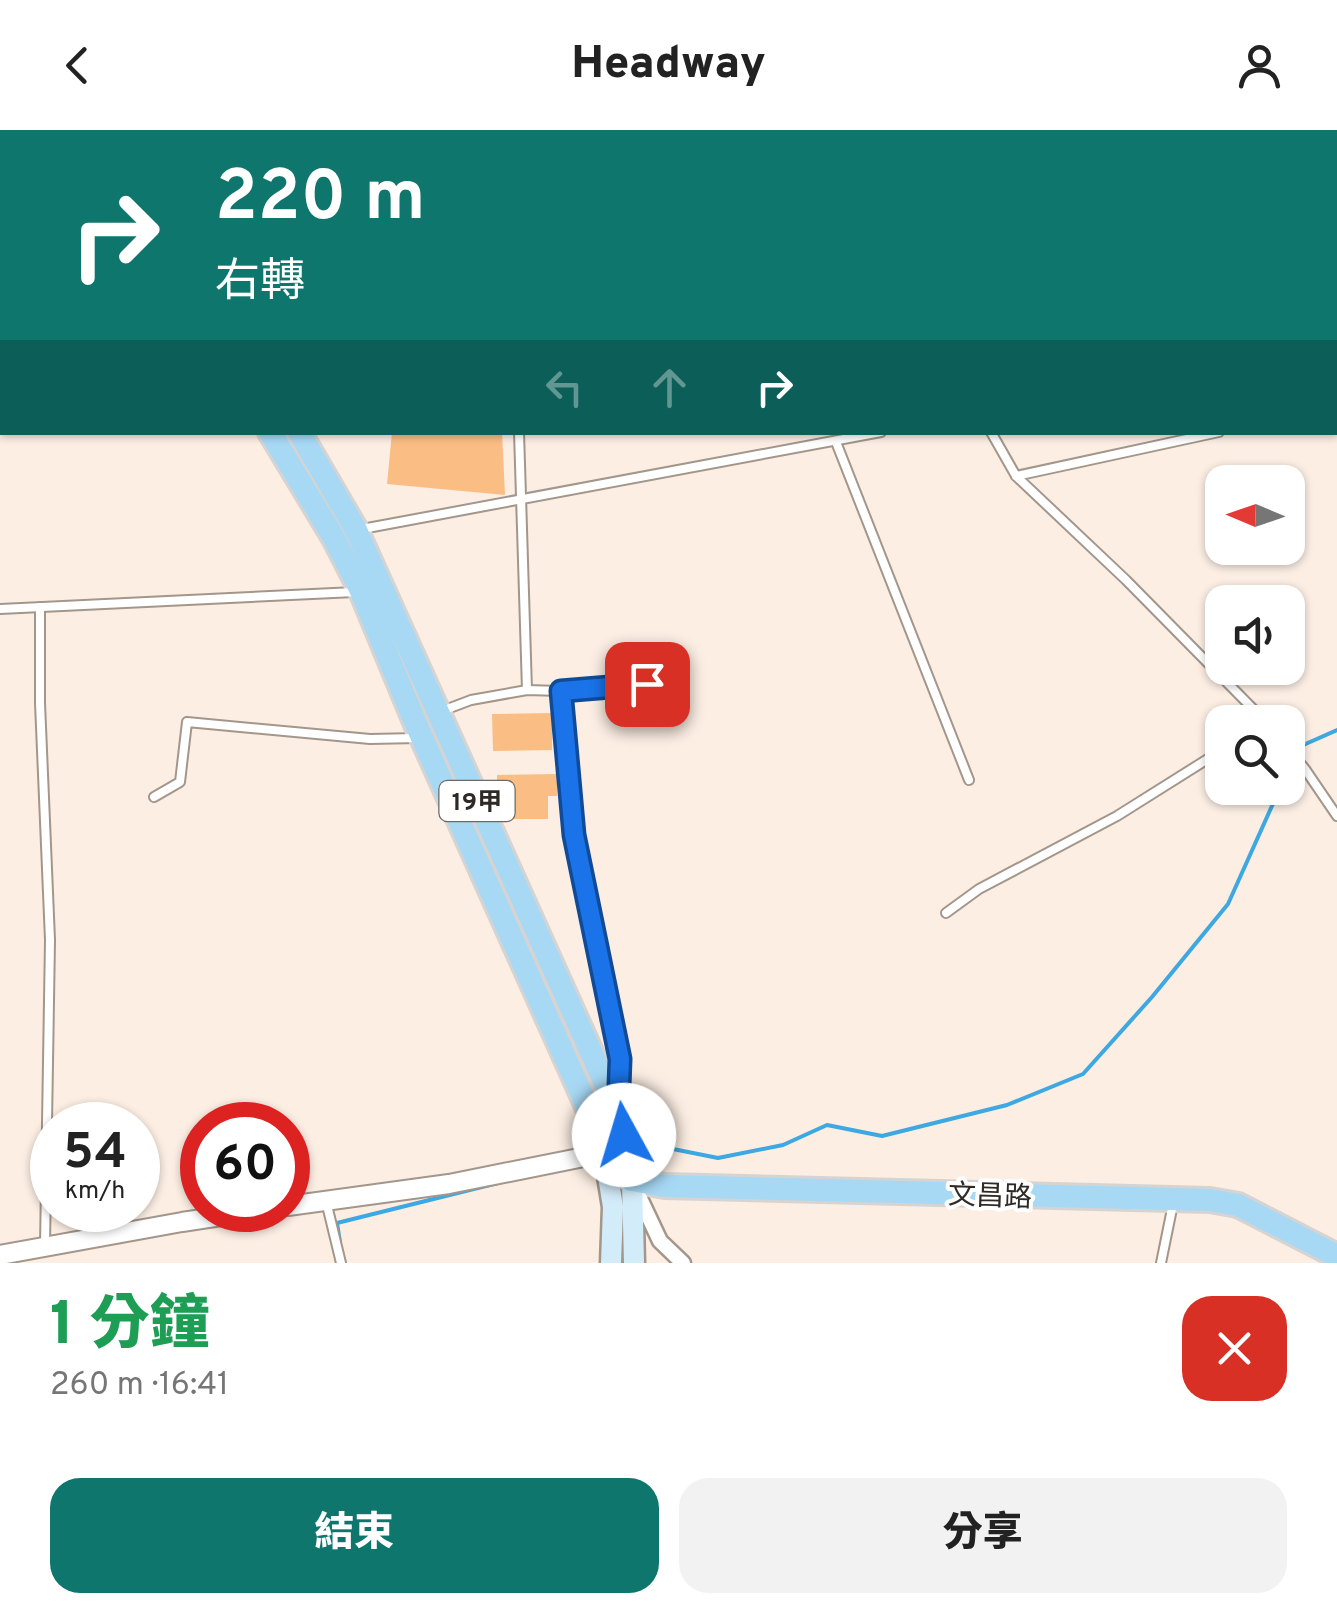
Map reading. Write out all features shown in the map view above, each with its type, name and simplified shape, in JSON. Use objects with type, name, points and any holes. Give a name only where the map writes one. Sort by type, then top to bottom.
[{"type":"main road","name":"19甲","points":[[272,435],[345,534],[361,592],[618,1112],[632,1180]]},
{"type":"main road","name":"19甲","points":[[300,435],[603,1142],[605,1158]]},
{"type":"main road","points":[[605,1158],[632,1180],[634,1263]]},
{"type":"main road","points":[[605,1158],[612,1207],[611,1263]]},
{"type":"main road","name":"文昌路","points":[[632,1180],[665,1186],[1210,1200],[1238,1205],[1337,1256]]},
{"type":"street","points":[[310,1203],[448,1184],[584,1157],[605,1158]]},
{"type":"street","points":[[632,1180],[660,1241],[684,1263]]},
{"type":"street","points":[[0,1255],[180,1224]]},
{"type":"lane","points":[[519,435],[527,690]]},
{"type":"lane","points":[[345,534],[868,435]]},
{"type":"lane","points":[[994,435],[1016,476],[1249,705]]},
{"type":"lane","points":[[1016,476],[1205,435]]},
{"type":"lane","points":[[836,442],[969,780]]},
{"type":"lane","points":[[0,609],[361,592]]},
{"type":"lane","points":[[40,607],[50,940],[45,1246]]},
{"type":"lane","points":[[154,797],[180,782],[187,722],[370,738],[425,724],[472,700],[527,690],[647,684]]},
{"type":"lane","points":[[561,691],[574,835],[620,1059],[618,1112]]},
{"type":"lane","points":[[946,913],[979,889],[1117,816],[1205,761]]},
{"type":"lane","points":[[1305,769],[1336,814]]},
{"type":"lane","points":[[326,1200],[340,1263]]},
{"type":"lane","points":[[1161,1263],[1174,1200]]},
{"type":"building","points":[[392,435],[502,435],[505,495],[387,484]]},
{"type":"building","points":[[552,713],[552,750],[493,751],[492,714]]},
{"type":"building","points":[[557,774],[557,796],[548,796],[548,819],[509,819],[509,796],[497,796],[497,775]]},
{"type":"waterway","points":[[1305,744],[1337,730]]},
{"type":"waterway","points":[[633,1150],[653,1145],[718,1158],[783,1145],[827,1125],[882,1136],[1007,1105],[1083,1074],[1228,904],[1272,805]]},
{"type":"waterway","points":[[340,1242],[337,1223],[498,1183]]},
{"type":"route","points":[[624,1135],[618,1112],[620,1059],[574,835],[561,691],[647,684]]}]
